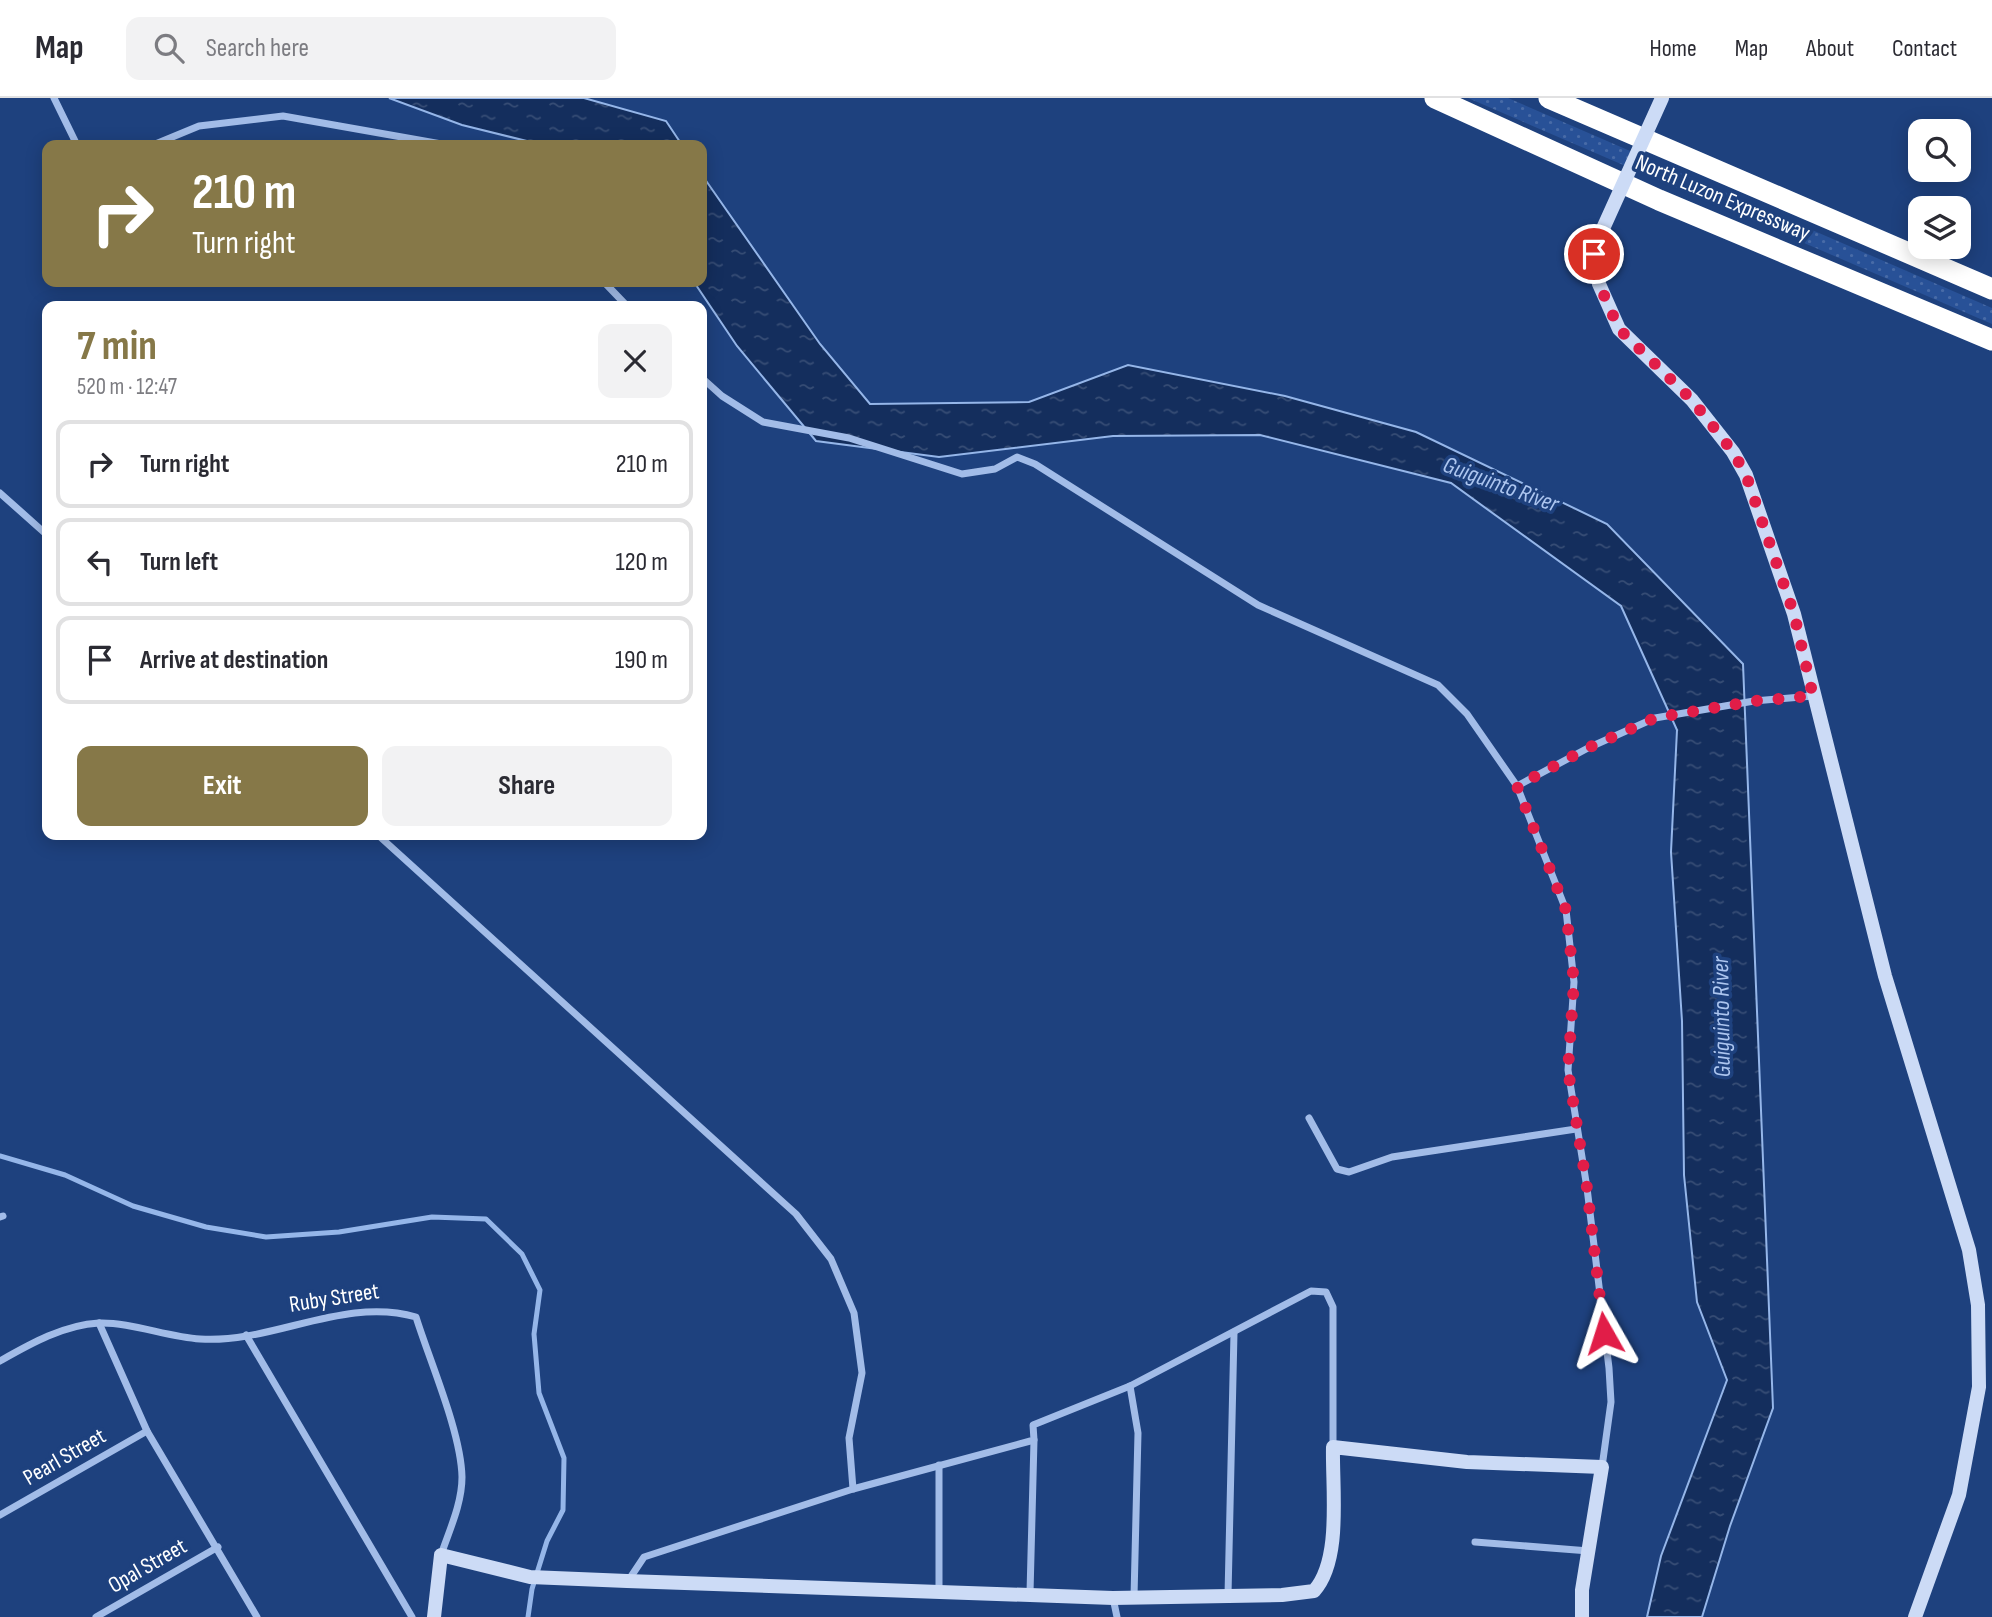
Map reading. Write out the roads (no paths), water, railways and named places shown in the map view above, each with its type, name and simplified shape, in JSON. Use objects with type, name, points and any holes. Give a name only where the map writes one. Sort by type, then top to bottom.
[{"type":"highway","name":"North Luzon Expressway","points":[[1435,98],[1659,200],[1992,340]]},
{"type":"highway","name":"North Luzon Expressway","points":[[1549,98],[1992,289]]},
{"type":"street","points":[[54,98],[75,140]]},
{"type":"street","points":[[1661,98],[1601,233],[1594,254],[1599,284],[1619,329],[1692,400],[1733,452],[1746,475],[1794,614],[1885,976],[1969,1250],[1978,1305],[1979,1387],[1959,1495],[1915,1617]]},
{"type":"street","points":[[165,140],[200,126],[283,116],[419,140]]},
{"type":"street","points":[[609,287],[622,301]]},
{"type":"street","points":[[707,382],[722,396],[763,422],[849,438],[962,474],[995,469],[1017,457],[1035,464],[1258,605],[1438,685],[1468,714],[1517,786],[1566,910],[1574,982],[1568,1070],[1587,1188],[1611,1402],[1582,1590],[1582,1617]]},
{"type":"street","points":[[0,493],[42,531]]},
{"type":"street","points":[[1517,786],[1588,748],[1655,718],[1754,701],[1813,696]]},
{"type":"street","points":[[384,840],[796,1214],[831,1259],[854,1313],[862,1373],[849,1438],[853,1489]]},
{"type":"street","points":[[1309,1118],[1337,1169],[1349,1172],[1392,1157],[1576,1129]]},
{"type":"street","points":[[441,1555],[530,1577],[1113,1598],[1314,1591],[1323,1580],[1331,1561],[1333,1307],[1326,1292],[1311,1291],[1130,1386],[1033,1424],[1030,1594]]},
{"type":"street","name":"Ruby Street","points":[[0,1362],[40,1338],[99,1323],[201,1339],[246,1335],[365,1311],[396,1311],[416,1317],[454,1437],[462,1476],[460,1496],[441,1555],[434,1617]]},
{"type":"street","points":[[99,1323],[147,1431],[257,1617]]},
{"type":"street","points":[[1228,1595],[1234,1332]]},
{"type":"street","points":[[246,1335],[412,1617]]},
{"type":"street","points":[[1130,1386],[1138,1433],[1134,1597]]},
{"type":"street","name":"Pearl Street","points":[[0,1515],[147,1431]]},
{"type":"street","points":[[628,1581],[643,1557],[853,1489],[1034,1440]]},
{"type":"street","points":[[1333,1447],[1467,1462],[1602,1466]]},
{"type":"street","points":[[939,1465],[939,1592]]},
{"type":"street","points":[[1475,1542],[1590,1551]]},
{"type":"street","name":"Opal Street","points":[[96,1617],[218,1547]]},
{"type":"street","points":[[1113,1598],[1117,1617]]},
{"type":"water","points":[[389,98],[584,98],[666,121],[679,140],[523,140],[462,125]]},
{"type":"water","name":"Guiguinto River","points":[[707,182],[820,344],[870,404],[1029,402],[1128,365],[1285,396],[1416,432],[1607,524],[1743,664],[1773,1408],[1730,1526],[1702,1617],[1647,1617],[1661,1556],[1727,1380],[1697,1302],[1684,1175],[1682,1021],[1671,852],[1677,730],[1621,606],[1451,483],[1260,435],[1113,436],[939,457],[816,441],[737,346],[697,287],[707,287]]},
{"type":"waterway","points":[[0,1156],[65,1175],[133,1206],[206,1227],[266,1237],[339,1232],[432,1217],[486,1219],[522,1254],[540,1290],[534,1334],[539,1393],[564,1458],[563,1510],[547,1541],[532,1589],[528,1617]]}]
